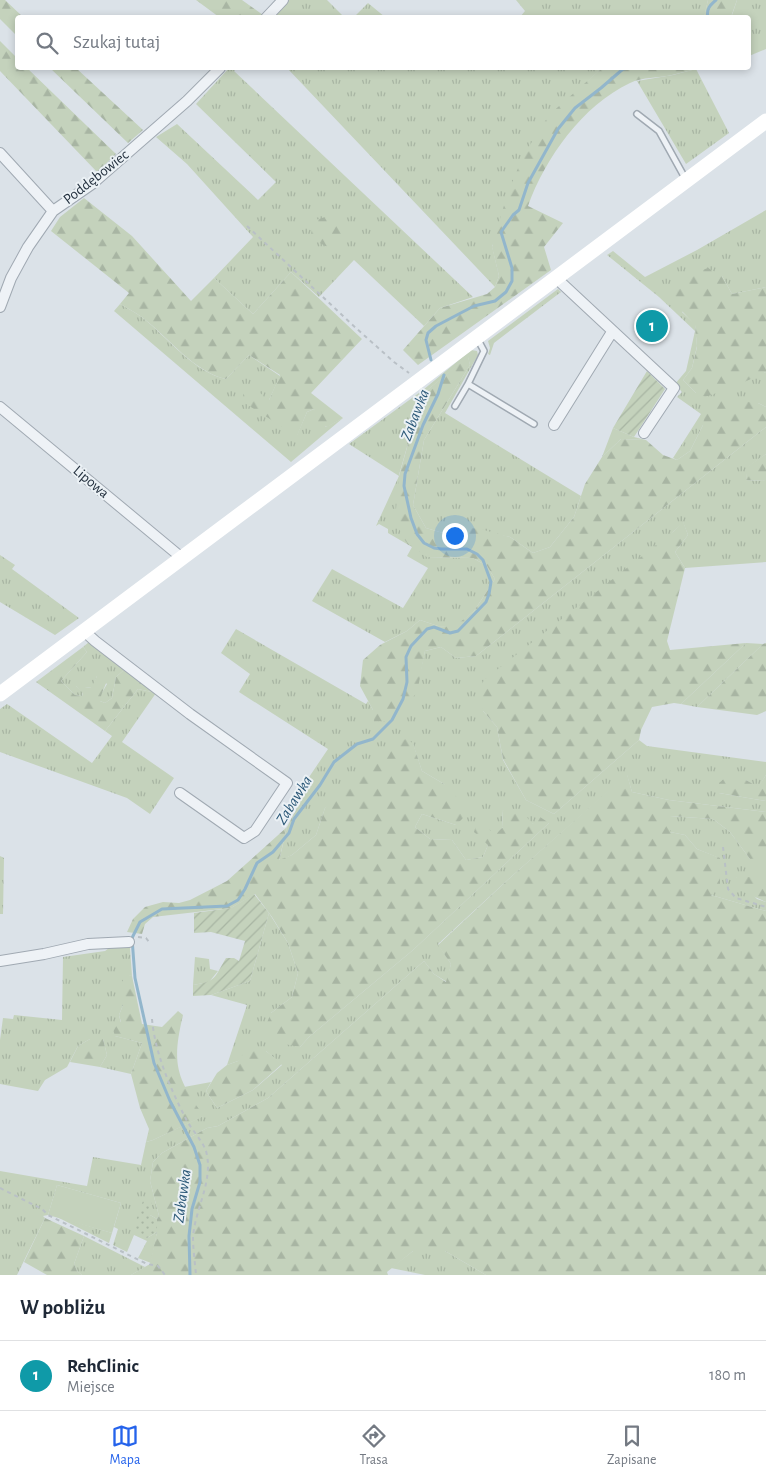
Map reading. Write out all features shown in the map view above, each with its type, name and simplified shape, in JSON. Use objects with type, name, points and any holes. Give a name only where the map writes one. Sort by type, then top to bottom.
[{"type":"main road","points":[[0,694],[766,121]]},
{"type":"street","points":[[269,15],[283,0]]},
{"type":"street","name":"Poddębowiec","points":[[0,307],[11,278],[28,247],[53,211],[92,184],[187,101],[218,70]]},
{"type":"street","points":[[0,153],[53,211]]},
{"type":"street","points":[[556,278],[674,388],[644,434]]},
{"type":"street","points":[[554,425],[612,332]]},
{"type":"street","name":"Lipowa","points":[[0,407],[182,558]]},
{"type":"street","points":[[84,631],[190,714],[287,783],[256,831],[244,838],[180,793]]},
{"type":"street","points":[[0,961],[88,944],[133,942]]},
{"type":"lane","points":[[637,114],[659,131],[687,180]]},
{"type":"lane","points":[[455,406],[484,351],[477,337]]},
{"type":"lane","points":[[468,384],[534,424]]},
{"type":"path","points":[[248,226],[357,329],[413,376]]},
{"type":"path","points":[[723,847],[728,888],[736,898],[766,907]]},
{"type":"path","points":[[146,938],[149,942]]},
{"type":"path","points":[[152,1018],[154,1034],[171,1089],[187,1121],[206,1151],[206,1186],[201,1199],[193,1237],[196,1275]]},
{"type":"path","points":[[0,1188],[42,1210],[48,1216],[147,1264],[158,1266],[165,1275]]},
{"type":"green space","points":[[0,0],[5,0],[21,15],[15,15],[15,34],[0,19]]},
{"type":"green space","points":[[196,0],[242,0],[263,15],[216,15]]},
{"type":"green space","points":[[289,0],[327,0],[342,15],[276,15]]},
{"type":"green space","points":[[516,0],[708,0],[705,15],[522,15],[525,11]]},
{"type":"green space","points":[[708,0],[737,0],[732,15],[704,15]]},
{"type":"green space","points":[[737,0],[766,0],[766,49],[751,55],[751,15],[732,15]]},
{"type":"green space","points":[[368,3],[383,15],[356,15]]},
{"type":"green space","points":[[0,41],[15,56],[15,70],[29,70],[116,154],[97,172],[0,71]]},
{"type":"green space","points":[[52,70],[78,70],[143,130],[128,143]]},
{"type":"green space","points":[[227,70],[235,70],[473,297],[440,308],[424,326],[354,260],[319,297],[291,272],[253,314],[214,278],[253,237],[187,164],[156,137],[177,124],[258,200],[276,182],[196,104]]},
{"type":"green space","points":[[289,70],[600,70],[588,81],[492,246],[499,276],[495,287]]},
{"type":"green space","points":[[600,70],[693,70],[630,83],[597,105],[582,119],[555,152],[535,188],[528,206],[563,223],[544,247],[551,270],[418,365],[403,350],[440,308],[487,294],[495,287],[499,276],[492,247],[507,195],[523,156],[549,115]]},
{"type":"green space","points":[[697,70],[729,133],[686,164],[637,81]]},
{"type":"green space","points":[[84,198],[132,236],[191,301],[214,278],[253,314],[291,272],[362,339],[311,393],[343,418],[327,427],[317,421],[314,409],[307,412],[297,436],[243,402],[243,394],[255,389],[269,400],[280,375],[249,355],[226,379],[214,375],[193,362],[143,318],[120,304],[129,293],[51,231],[60,217]]},
{"type":"green space","points":[[766,210],[766,287],[732,294],[722,276],[682,312],[695,324],[697,346],[692,368],[683,380],[696,393],[766,372],[766,407],[758,403],[703,425],[690,451],[677,460],[673,458],[701,414],[677,397],[682,392],[675,384],[686,371],[695,331],[659,297],[607,255],[613,251],[645,277],[697,250]]},
{"type":"green space","points":[[325,217],[336,220],[343,234],[341,244],[329,248],[318,242],[311,235],[313,221]]},
{"type":"green space","points":[[708,268],[722,276],[732,294],[766,287],[766,372],[731,388],[705,397],[696,393],[683,380],[692,368],[697,347],[695,325],[667,295],[679,278]]},
{"type":"green space","points":[[558,289],[561,292],[494,343],[490,355],[488,354],[490,348],[488,341]]},
{"type":"green space","points":[[120,304],[143,318],[182,354],[203,370],[226,379],[249,355],[280,376],[269,400],[297,435],[307,412],[314,409],[326,427],[343,418],[291,462],[114,311]]},
{"type":"green space","points":[[471,350],[477,351],[478,355],[445,413],[581,496],[574,517],[550,547],[533,553],[510,537],[460,527],[443,533],[426,528],[413,505],[424,440],[470,365],[468,357],[425,392],[399,475],[427,557],[473,558],[487,566],[495,579],[474,611],[454,628],[438,626],[420,620],[407,631],[385,642],[312,601],[332,569],[403,608],[428,568],[407,556],[412,547],[388,533],[388,529],[379,524],[376,526],[399,476],[349,444],[423,390]]},
{"type":"green space","points":[[468,356],[470,365],[424,440],[413,505],[426,528],[443,533],[460,527],[480,529],[510,537],[533,553],[550,547],[574,517],[585,484],[602,457],[621,439],[646,440],[663,455],[677,460],[690,451],[703,425],[706,405],[724,399],[758,403],[766,407],[766,427],[476,656],[456,658],[441,647],[425,651],[417,693],[387,721],[374,722],[373,710],[360,686],[363,660],[380,645],[407,631],[420,620],[438,626],[454,627],[474,611],[495,579],[487,566],[473,558],[427,557],[406,542],[395,521],[399,476],[425,392]]},
{"type":"green space","points":[[647,371],[665,389],[634,437],[613,428]]},
{"type":"green space","points":[[766,427],[766,454],[748,467],[746,480],[766,481],[766,562],[685,568],[675,552],[688,535],[683,522],[483,711],[497,727],[503,760],[526,800],[554,814],[639,740],[647,746],[766,762],[766,775],[758,788],[746,780],[719,793],[766,801],[766,812],[669,800],[632,792],[627,775],[438,944],[451,964],[447,982],[434,974],[424,961],[268,1098],[218,1126],[207,1128],[162,1153],[153,1162],[150,1181],[159,1216],[157,1219],[150,1215],[143,1201],[147,1238],[157,1232],[151,1263],[138,1258],[147,1241],[134,1235],[127,1252],[113,1245],[118,1229],[114,1227],[121,1203],[57,1185],[48,1215],[43,1216],[45,1218],[17,1275],[0,1275],[0,1171],[87,1186],[93,1157],[141,1165],[146,1142],[203,1116],[184,1087],[211,1082],[206,1091],[217,1108],[253,1090],[282,1065],[266,1051],[227,1065],[247,1005],[211,995],[250,981],[269,913],[288,943],[298,973],[292,997],[271,1013],[300,1047],[309,1037],[413,950],[549,823],[533,824],[502,810],[503,827],[488,845],[483,857],[466,860],[452,840],[430,839],[415,827],[422,814],[456,825],[444,784],[422,771],[413,744],[325,808],[316,835],[292,855],[279,861],[287,827],[305,792],[301,789],[328,749],[239,692],[250,674],[221,653],[236,629],[366,704],[368,701],[373,710],[421,669],[425,651],[441,647],[456,658],[476,656]]},
{"type":"green space","points":[[613,428],[646,440],[621,439],[602,457]]},
{"type":"green space","points":[[766,454],[766,481],[746,480],[747,467]]},
{"type":"green space","points":[[683,521],[688,535],[675,552],[685,568],[667,641],[670,650],[746,643],[681,704],[674,703],[652,707],[641,730],[639,740],[554,814],[526,800],[503,759],[497,727],[483,711],[478,693],[484,680],[674,531]]},
{"type":"green space","points":[[0,555],[15,565],[12,569],[79,618],[55,635],[0,602]]},
{"type":"green space","points":[[89,642],[125,669],[116,677],[112,698],[105,703],[100,701],[100,696],[107,684],[97,676],[92,688],[76,686],[83,692],[82,696],[75,695],[61,681],[87,652],[83,647]]},
{"type":"green space","points":[[746,643],[763,644],[697,707],[681,704]]},
{"type":"green space","points":[[766,643],[766,711],[757,715],[697,707],[763,644]]},
{"type":"green space","points":[[83,647],[87,652],[61,681],[75,695],[82,696],[83,693],[76,686],[77,682],[91,688],[97,676],[102,672],[109,674],[100,701],[105,703],[112,698],[116,677],[125,669],[156,693],[138,689],[105,731],[36,682]]},
{"type":"green space","points":[[138,689],[156,693],[122,742],[174,778],[150,814],[127,798],[0,752],[0,709],[7,704],[92,763],[112,736],[105,731]]},
{"type":"green space","points":[[405,739],[413,743],[422,771],[444,784],[470,811],[456,825],[422,814],[415,827],[430,839],[452,840],[466,860],[483,857],[488,845],[474,832],[478,819],[495,835],[503,827],[502,810],[522,812],[533,824],[540,817],[549,823],[413,950],[309,1037],[300,1047],[279,1043],[264,1030],[271,1013],[292,997],[298,973],[288,943],[255,894],[231,908],[153,917],[145,924],[142,934],[127,932],[133,919],[145,907],[163,902],[179,903],[190,900],[227,881],[287,827],[279,860],[292,855],[316,835],[325,808],[337,793]]},
{"type":"green space","points":[[627,774],[632,792],[669,800],[766,812],[766,859],[750,859],[730,832],[713,819],[670,816],[670,832],[685,835],[697,849],[720,858],[720,887],[711,895],[766,911],[766,1275],[486,1275],[445,1251],[413,1251],[387,1272],[388,1275],[131,1275],[150,1264],[157,1232],[157,1219],[159,1216],[150,1181],[153,1162],[162,1153],[207,1128],[218,1126],[268,1098],[424,961],[434,974],[446,982],[451,964],[438,945],[512,876]]},
{"type":"green space","points":[[729,775],[746,780],[758,787],[766,775],[766,801],[719,793],[719,783]]},
{"type":"green space","points":[[670,816],[713,819],[730,832],[750,859],[766,859],[766,877],[736,877],[757,899],[766,902],[766,911],[711,895],[719,858],[697,849],[685,835],[670,832]]},
{"type":"green space","points":[[0,856],[4,858],[3,914],[0,914]]},
{"type":"green space","points":[[736,877],[766,877],[766,902],[739,890]]},
{"type":"green space","points":[[254,894],[269,913],[250,981],[211,995],[193,996],[193,985],[211,980],[217,974],[226,958],[234,958],[239,961],[245,941],[211,932],[194,933],[194,913],[231,908]]},
{"type":"green space","points":[[128,945],[130,948],[132,976],[126,975],[123,1005],[119,1015],[121,1023],[115,1036],[142,1043],[131,1074],[100,1067],[107,1055],[103,1039],[90,1039],[78,1046],[67,1067],[45,1080],[38,1091],[0,1084],[0,1040],[3,1018],[13,1019],[14,1015],[62,1020],[63,957],[105,951],[112,946]]},
{"type":"green space","points":[[195,957],[209,959],[210,969],[218,971],[209,982],[193,985]]},
{"type":"green space","points":[[126,974],[132,976],[142,1024],[162,1027],[178,1011],[183,1015],[178,1045],[178,1068],[187,1090],[204,1116],[146,1142],[149,1129],[140,1108],[131,1074],[142,1043],[115,1036],[112,1026],[121,1022],[119,1015],[123,1005],[119,988]]},
{"type":"green space","points":[[90,1039],[103,1039],[107,1055],[100,1067],[70,1062],[78,1046]]},
{"type":"green space","points":[[251,1043],[266,1051],[282,1064],[253,1090],[217,1108],[206,1091],[217,1073],[227,1065],[238,1061]]},
{"type":"green space","points":[[57,1185],[121,1203],[112,1233],[48,1215]]},
{"type":"green space","points":[[143,1201],[152,1203],[150,1215],[157,1219],[157,1232],[147,1238],[136,1234],[133,1229]]},
{"type":"green space","points":[[55,1216],[112,1233],[109,1243]]},
{"type":"green space","points":[[45,1218],[84,1236],[74,1264],[77,1271],[82,1275],[47,1275],[24,1262]]},
{"type":"green space","points":[[84,1236],[145,1267],[131,1275],[82,1275],[77,1271],[74,1264]]},
{"type":"green space","points":[[413,1251],[445,1251],[486,1275],[425,1275],[391,1268]]},
{"type":"waterway","name":"Zabawka","points":[[708,15],[709,8],[716,0]]},
{"type":"waterway","name":"Zabawka","points":[[431,360],[426,340],[428,333],[436,326],[474,306],[495,301],[506,292],[512,281],[512,268],[501,232],[519,210],[528,183],[558,129],[575,108],[622,70]]},
{"type":"waterway","name":"Zabawka","points":[[190,1275],[189,1236],[192,1209],[200,1182],[200,1165],[194,1147],[170,1101],[154,1063],[135,978],[132,938],[140,922],[162,909],[227,906],[238,900],[257,863],[273,852],[289,833],[294,819],[320,785],[334,762],[357,744],[373,739],[392,720],[403,699],[407,682],[406,657],[411,646],[427,629],[434,627],[450,633],[458,631],[486,602],[491,582],[483,560],[477,554],[467,549],[441,549],[424,543],[417,534],[411,518],[404,486],[405,474],[444,375]]},
{"type":"place","name":"RehClinic","points":[[652,326]]}]
